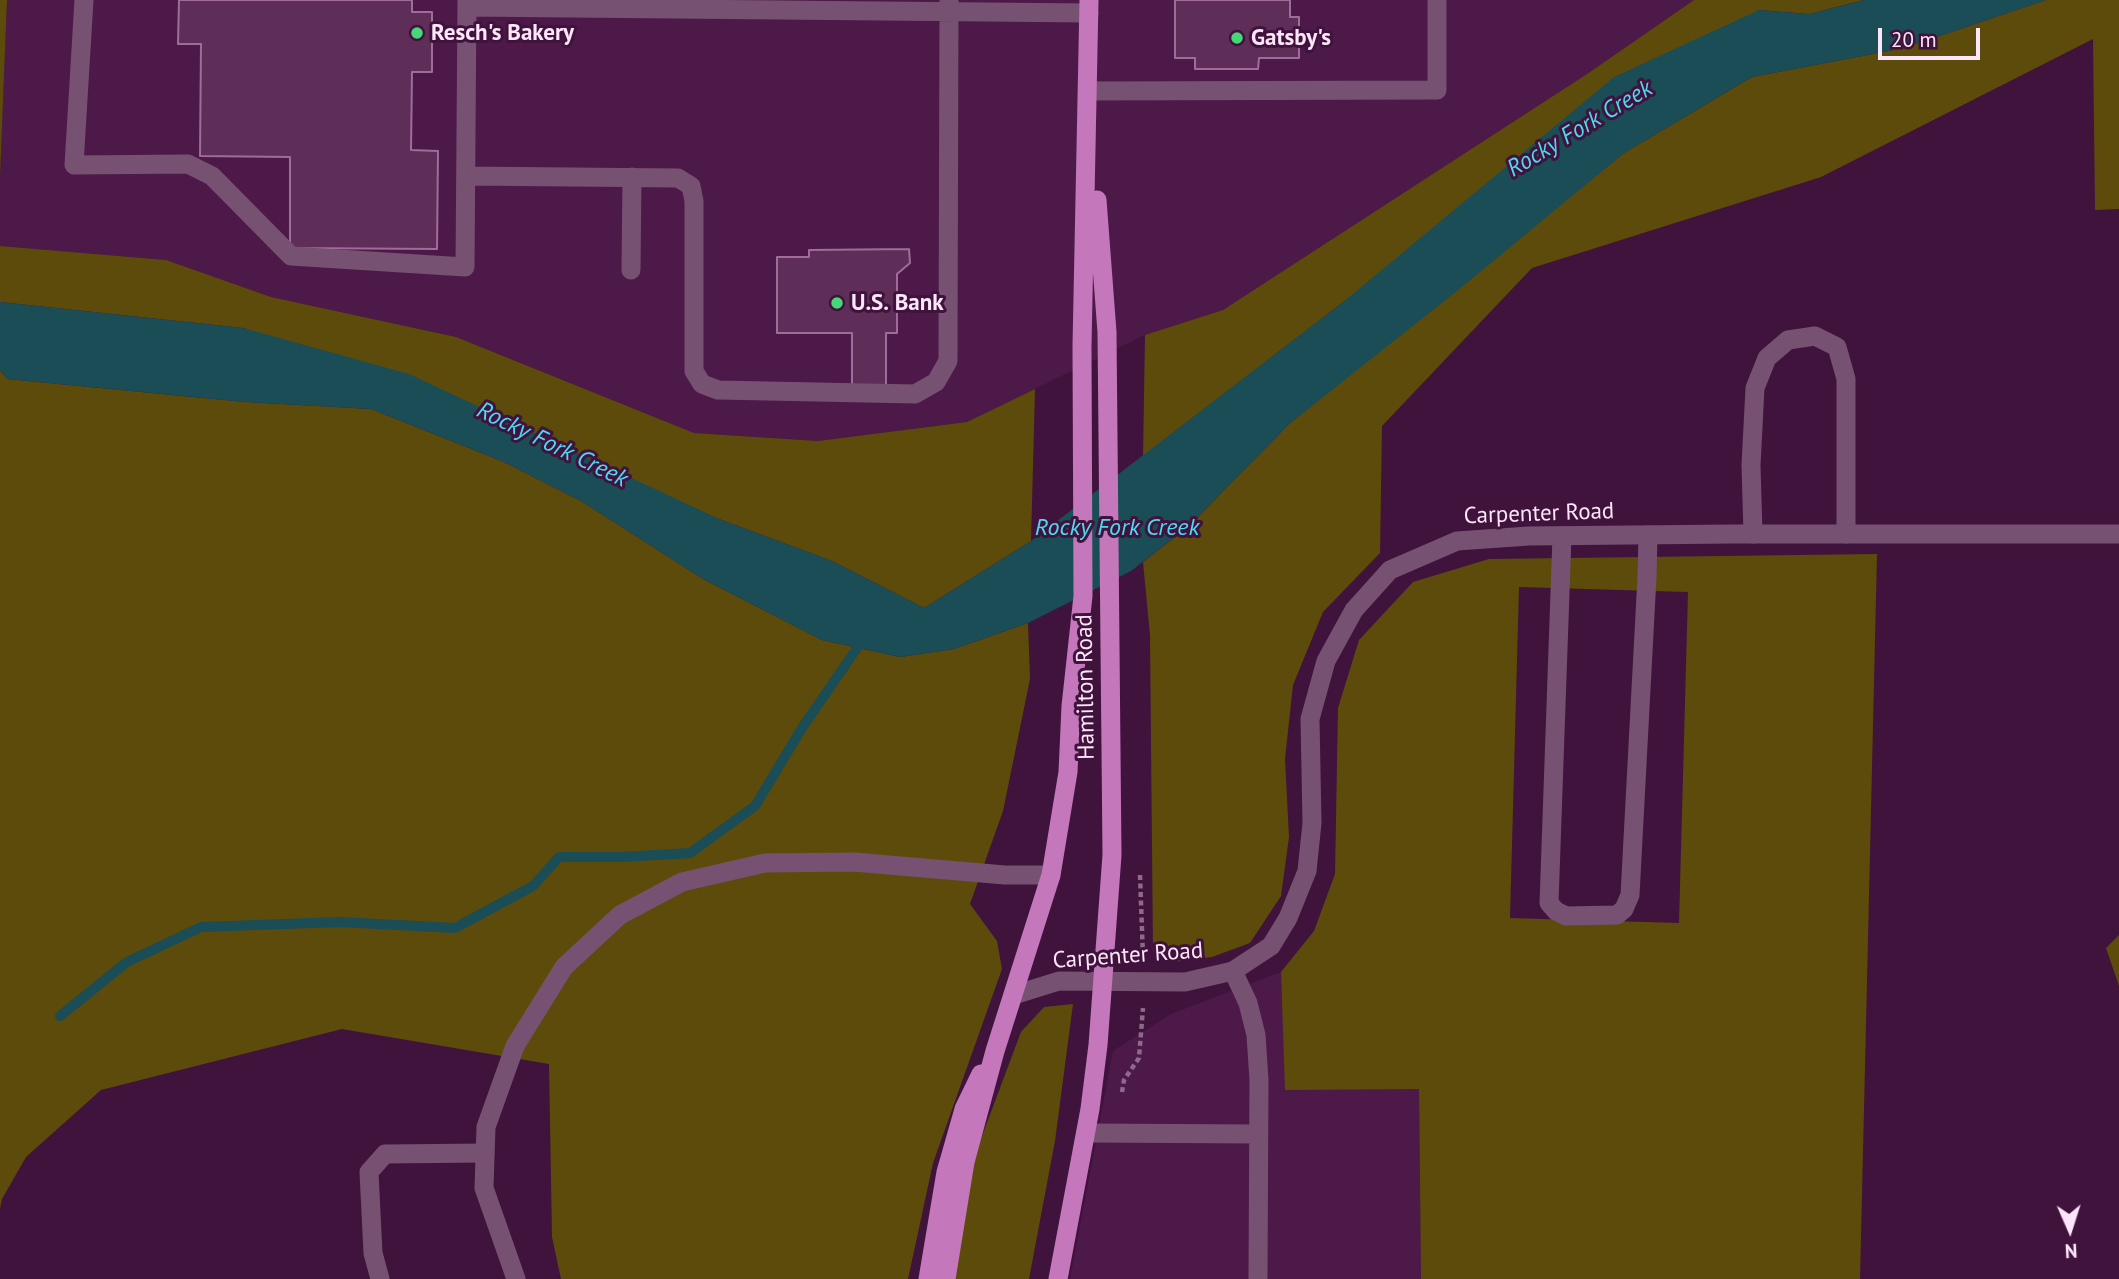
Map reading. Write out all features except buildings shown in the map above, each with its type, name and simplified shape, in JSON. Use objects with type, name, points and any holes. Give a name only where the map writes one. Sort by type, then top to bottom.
[{"type":"main road","name":"Hamilton Road","points":[[946,1279],[965,1163],[1051,875],[1068,772],[1071,706],[1083,596],[1082,346],[1089,7]]},
{"type":"main road","name":"Hamilton Road","points":[[1058,1279],[1087,1133],[1098,1045],[1112,855],[1107,332],[1088,91]]},
{"type":"main road","name":"Hamilton Road","points":[[928,1279],[946,1172],[961,1122],[1002,1032]]},
{"type":"street","points":[[84,0],[74,164],[188,164],[212,176],[291,256],[465,267],[467,4],[1089,7]]},
{"type":"street","points":[[1088,91],[1437,90],[1437,0]]},
{"type":"street","points":[[466,176],[678,178],[691,186],[694,201],[694,371],[702,384],[718,390],[915,394],[936,382],[948,361],[949,6]]},
{"type":"street","points":[[631,270],[632,177]]},
{"type":"street","points":[[1753,534],[1751,465],[1755,388],[1767,358],[1788,340],[1815,336],[1837,347],[1846,379],[1846,534]]},
{"type":"street","name":"Carpenter Road","points":[[1014,995],[1059,981],[1185,982],[1233,971],[1270,946],[1288,918],[1307,871],[1312,822],[1310,719],[1326,661],[1354,610],[1390,570],[1457,541],[1648,535],[2119,534]]},
{"type":"street","points":[[1562,536],[1549,903],[1556,911],[1566,916],[1605,916],[1617,915],[1624,909],[1630,895],[1648,535]]},
{"type":"street","points":[[516,1279],[484,1188],[486,1127],[515,1046],[564,967],[620,915],[682,883],[765,863],[854,862],[1051,875]]},
{"type":"street","points":[[1233,971],[1248,1003],[1256,1035],[1259,1080],[1258,1279]]},
{"type":"street","points":[[1087,1133],[1259,1134]]},
{"type":"street","points":[[380,1279],[373,1253],[369,1172],[385,1154],[485,1153]]},
{"type":"shaded area","points":[[0,0],[7,0],[0,177]]},
{"type":"shaded area","points":[[7,0],[1694,0],[1587,74],[1223,310],[1145,335],[967,422],[818,441],[694,433],[456,337],[271,297],[166,260],[0,246]]},
{"type":"shaded area","points":[[1694,0],[1864,0],[1809,14],[1759,10],[1342,303],[1143,456],[1145,335],[1223,310],[1587,74]]},
{"type":"shaded area","points":[[2046,0],[2119,0],[2119,209],[2095,210],[2093,39],[1821,177],[1532,268],[1382,426],[1380,553],[1323,612],[1293,685],[1285,759],[1289,837],[1281,896],[1250,943],[1212,957],[1175,962],[1153,952],[1150,635],[1143,562],[1189,526],[1289,424],[1624,153],[1752,77],[1904,48]]},
{"type":"shaded area","points":[[0,246],[166,260],[271,297],[456,337],[694,433],[818,441],[967,422],[1035,389],[1031,541],[924,608],[832,561],[719,519],[243,328],[0,302]]},
{"type":"shaded area","points":[[0,370],[7,379],[245,402],[371,409],[504,462],[581,501],[703,579],[822,640],[900,657],[954,649],[1028,623],[1030,679],[1003,811],[970,904],[997,941],[1002,969],[933,1163],[908,1279],[561,1279],[552,1237],[549,1064],[342,1029],[101,1090],[26,1157],[2,1199],[0,1209]]},
{"type":"shaded area","points":[[1877,554],[1860,1279],[1421,1279],[1419,1089],[1285,1090],[1281,972],[1314,931],[1335,874],[1338,708],[1359,640],[1413,582],[1489,559]],"holes":[[[1519,587],[1688,592],[1679,923],[1510,918]]]},
{"type":"shaded area","points":[[2119,935],[2119,986],[2106,948]]},
{"type":"shaded area","points":[[1281,972],[1286,1089],[1419,1089],[1421,1279],[1070,1279],[1113,1051],[1171,1014]]},
{"type":"shaded area","points":[[1073,1004],[1055,1141],[1029,1279],[951,1279],[976,1152],[1021,1032],[1044,1007]]},
{"type":"water","name":"Rocky Fork Creek","points":[[1864,0],[2046,0],[1904,48],[1752,77],[1624,153],[1457,291],[1289,424],[1189,526],[1131,571],[1028,623],[954,649],[900,657],[822,640],[703,579],[581,501],[504,462],[371,409],[245,402],[7,379],[0,370],[0,302],[243,328],[409,374],[719,519],[832,561],[924,608],[1031,541],[1342,303],[1614,77],[1759,10],[1809,14]]},
{"type":"waterway","points":[[60,1016],[127,962],[201,927],[340,922],[455,928],[533,886],[559,857],[690,853],[755,806],[802,728],[857,648]]},
{"type":"place","name":"Resch's Bakery","points":[[417,33]]},
{"type":"place","name":"Gatsby's","points":[[1237,38]]},
{"type":"place","name":"U.S. Bank","points":[[837,303]]}]
